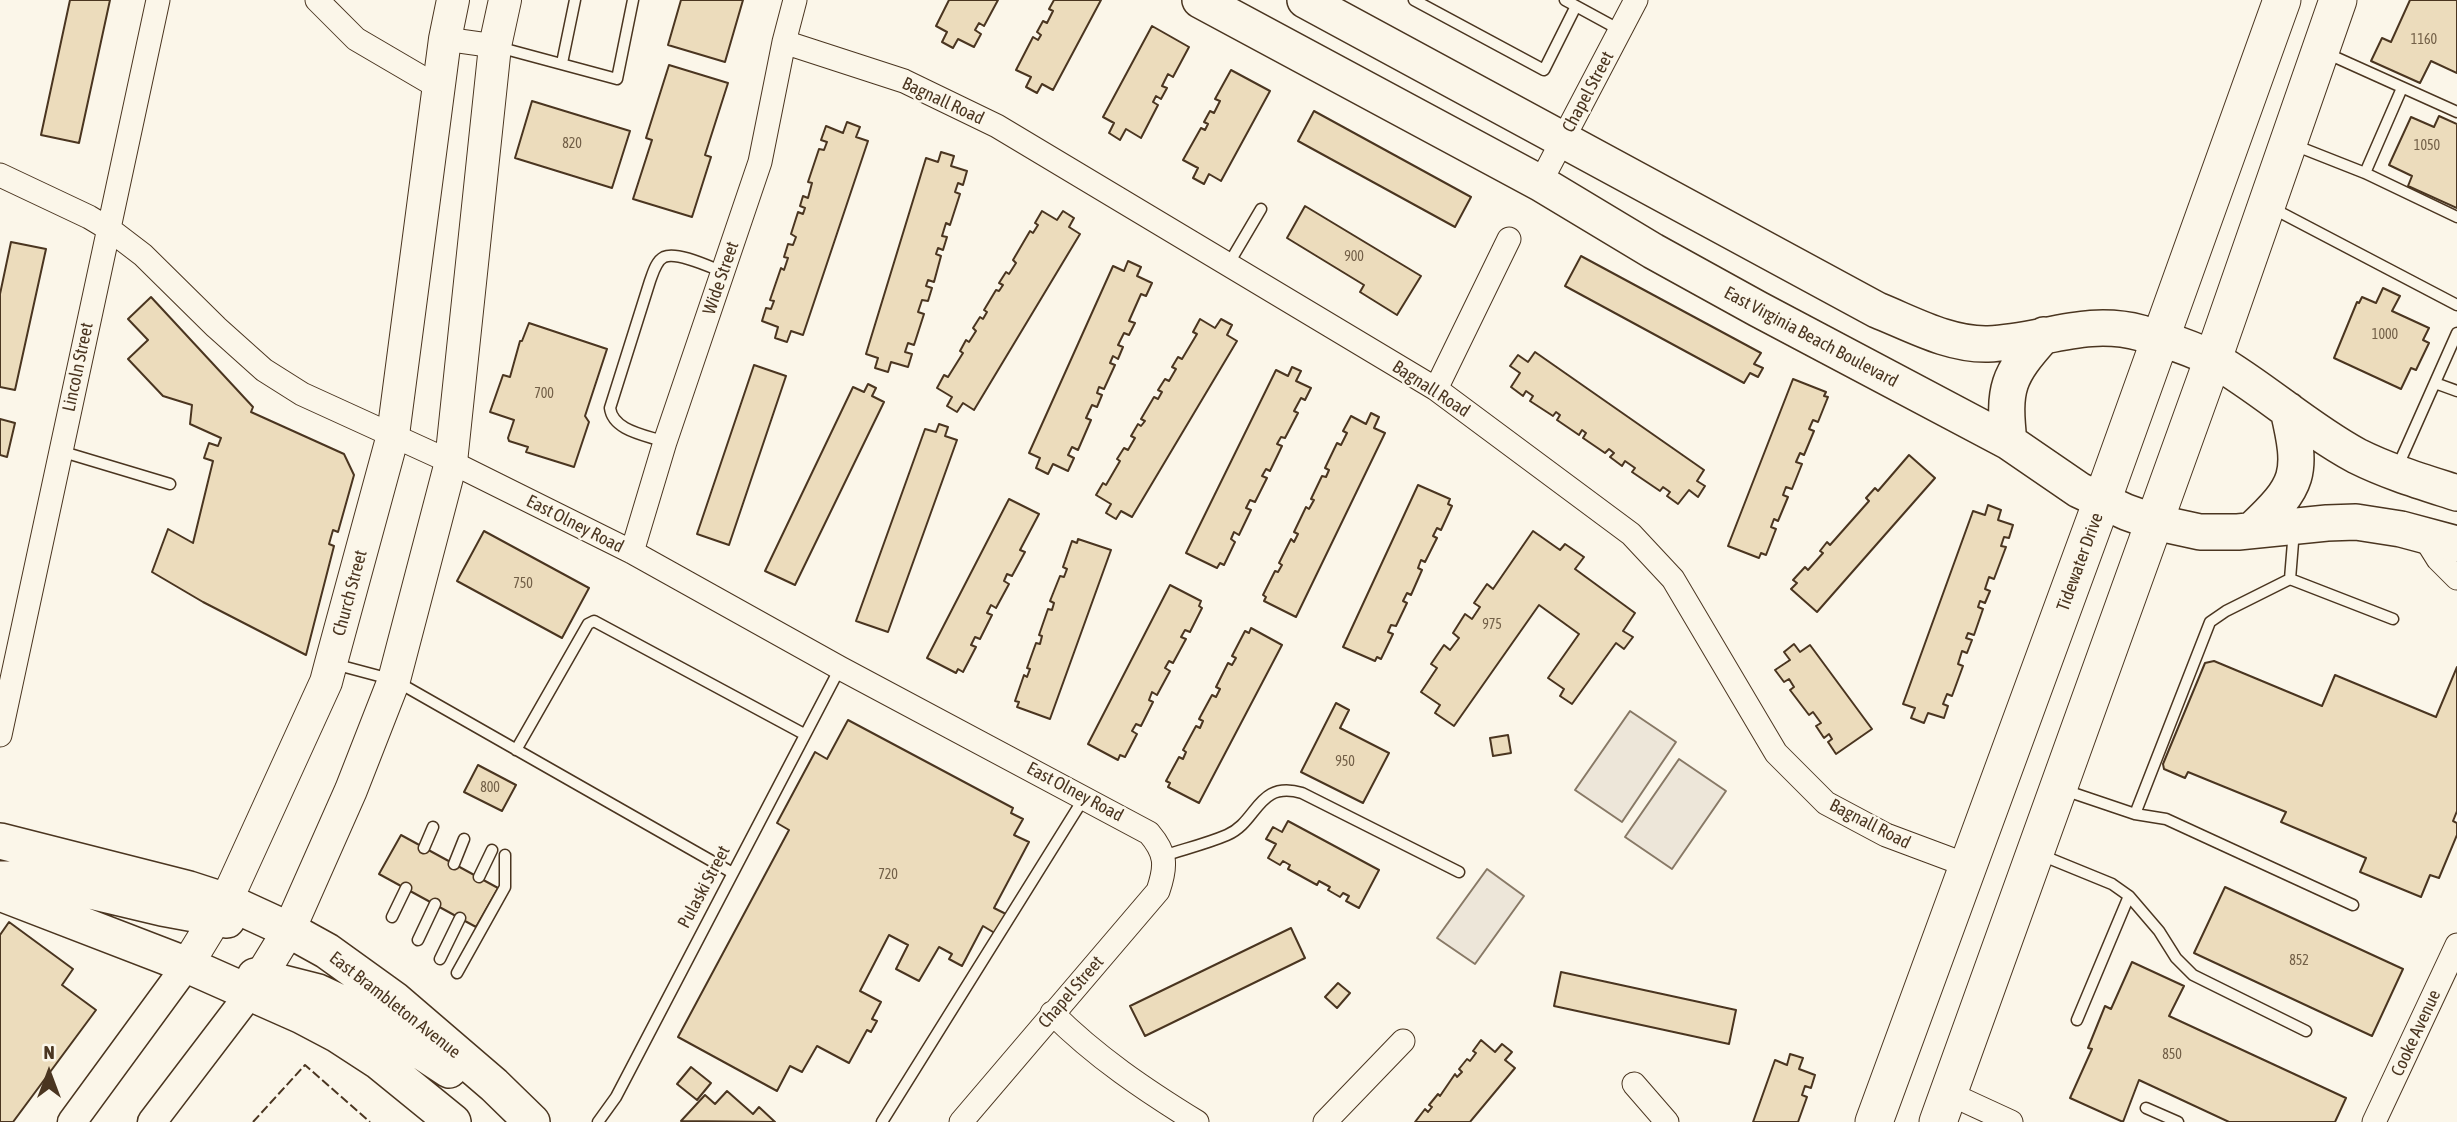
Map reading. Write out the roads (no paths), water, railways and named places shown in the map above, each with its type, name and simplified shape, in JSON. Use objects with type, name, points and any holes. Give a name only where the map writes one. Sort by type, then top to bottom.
[{"type":"highway","name":"Tidewater Drive","points":[[1874,1122],[2282,0]]},
{"type":"highway","points":[[1943,1107],[2213,359],[2338,0]]},
{"type":"highway","points":[[1887,1122],[1896,1061]]},
{"type":"main road","name":"Church Street","points":[[187,965],[221,910],[326,682],[393,435],[438,87],[453,0]]},
{"type":"main road","points":[[255,985],[289,930],[351,790],[394,680],[451,462],[495,46],[505,0]]},
{"type":"main road","points":[[1305,0],[1877,310],[1947,338],[1974,343],[2005,342],[2069,330],[2109,328],[2138,332],[2213,359],[2356,455],[2434,481]]},
{"type":"main road","name":"East Virginia Beach Boulevard","points":[[1211,3],[1540,183],[1746,303],[2009,442],[2068,482],[2102,501],[2154,522],[2208,533],[2356,522],[2423,534],[2457,544]]},
{"type":"main road","points":[[2009,442],[2006,403],[2010,381],[2023,358],[2044,335]]},
{"type":"main road","points":[[2252,530],[2282,500],[2296,472],[2297,451],[2288,410]]},
{"type":"main road","name":"East Brambleton Avenue","points":[[0,841],[189,889],[221,910],[289,930],[327,951],[377,987],[494,1085],[532,1122]]},
{"type":"main road","points":[[0,879],[40,879],[162,908],[221,910]]},
{"type":"main road","points":[[0,892],[187,965],[255,985],[318,992],[361,1012],[448,1070],[494,1085]]},
{"type":"main road","points":[[255,985],[396,1074],[453,1122]]},
{"type":"street","name":"Lincoln Street","points":[[0,735],[158,0]]},
{"type":"street","points":[[317,0],[356,39],[438,87]]},
{"type":"street","name":"Wide Street","points":[[632,552],[665,442],[760,162],[794,0]]},
{"type":"street","name":"Chapel Street","points":[[1540,183],[1636,0]]},
{"type":"street","points":[[445,39],[495,46]]},
{"type":"street","name":"Bagnall Road","points":[[784,42],[904,81],[997,127],[1436,389],[1631,534],[1673,579],[1776,753],[1826,803],[1886,835],[1969,866]]},
{"type":"street","name":"East Olney Road","points":[[0,175],[82,213],[109,229],[143,255],[264,370],[302,394],[451,462],[632,552],[840,668],[1149,832],[1163,856]]},
{"type":"street","points":[[1436,389],[1509,239]]},
{"type":"street","points":[[2423,534],[2438,559],[2457,578]]},
{"type":"street","name":"Chapel Street","points":[[961,1122],[1158,891],[1165,873],[1163,856]]},
{"type":"street","name":"Cooke Avenue","points":[[2374,1122],[2457,945]]},
{"type":"street","name":"Church Street","points":[[72,1122],[187,965]]},
{"type":"street","points":[[152,1122],[255,985]]},
{"type":"street","points":[[1052,1013],[1094,1052],[1139,1087],[1197,1122]]},
{"type":"street","points":[[1325,1122],[1403,1041]]},
{"type":"street","points":[[1634,1084],[1667,1122]]},
{"type":"street","points":[[1943,1107],[2011,1122]]},
{"type":"lane","points":[[562,63],[575,0]]},
{"type":"lane","points":[[495,46],[617,79],[633,0]]},
{"type":"lane","points":[[1414,0],[1544,70],[1576,6]]},
{"type":"lane","points":[[1565,0],[1620,30]]},
{"type":"lane","points":[[2321,51],[2457,112]]},
{"type":"lane","points":[[2365,173],[2402,88]]},
{"type":"lane","points":[[2288,143],[2365,173],[2457,217]]},
{"type":"lane","points":[[2267,205],[2457,305]]},
{"type":"lane","points":[[1228,265],[1261,208]]},
{"type":"lane","points":[[665,442],[620,425],[611,415],[610,408],[650,281],[662,258],[670,256],[681,256],[723,272]]},
{"type":"lane","points":[[2434,481],[2435,383],[2457,333]]},
{"type":"lane","points":[[2435,383],[2457,391]]},
{"type":"lane","points":[[60,451],[170,484]]},
{"type":"lane","points":[[2290,579],[2295,526]]},
{"type":"lane","points":[[2135,814],[2210,622],[2226,611],[2290,579],[2393,620]]},
{"type":"lane","points":[[516,751],[588,624],[594,621],[804,734]]},
{"type":"lane","points":[[331,663],[394,680],[732,872]]},
{"type":"lane","name":"Pulaski Street","points":[[598,1122],[616,1097],[840,668]]},
{"type":"lane","points":[[2058,788],[2135,814],[2166,819],[2353,905]]},
{"type":"lane","points":[[1163,856],[1229,835],[1248,818],[1261,800],[1273,792],[1291,790],[1302,793],[1459,872]]},
{"type":"lane","points":[[882,1122],[1085,797]]},
{"type":"lane","points":[[424,848],[433,827]]},
{"type":"lane","points":[[454,864],[464,839]]},
{"type":"lane","points":[[479,877],[492,850]]},
{"type":"lane","points":[[2035,852],[2112,884],[2129,896],[2159,931],[2176,958],[2193,975],[2306,1031]]},
{"type":"lane","points":[[457,974],[505,887],[505,855]]},
{"type":"lane","points":[[392,917],[406,888]]},
{"type":"lane","points":[[2077,1020],[2129,896]]},
{"type":"lane","points":[[418,940],[435,904]]},
{"type":"lane","points":[[440,959],[460,918]]},
{"type":"lane","points":[[2146,1108],[2178,1122]]}]
